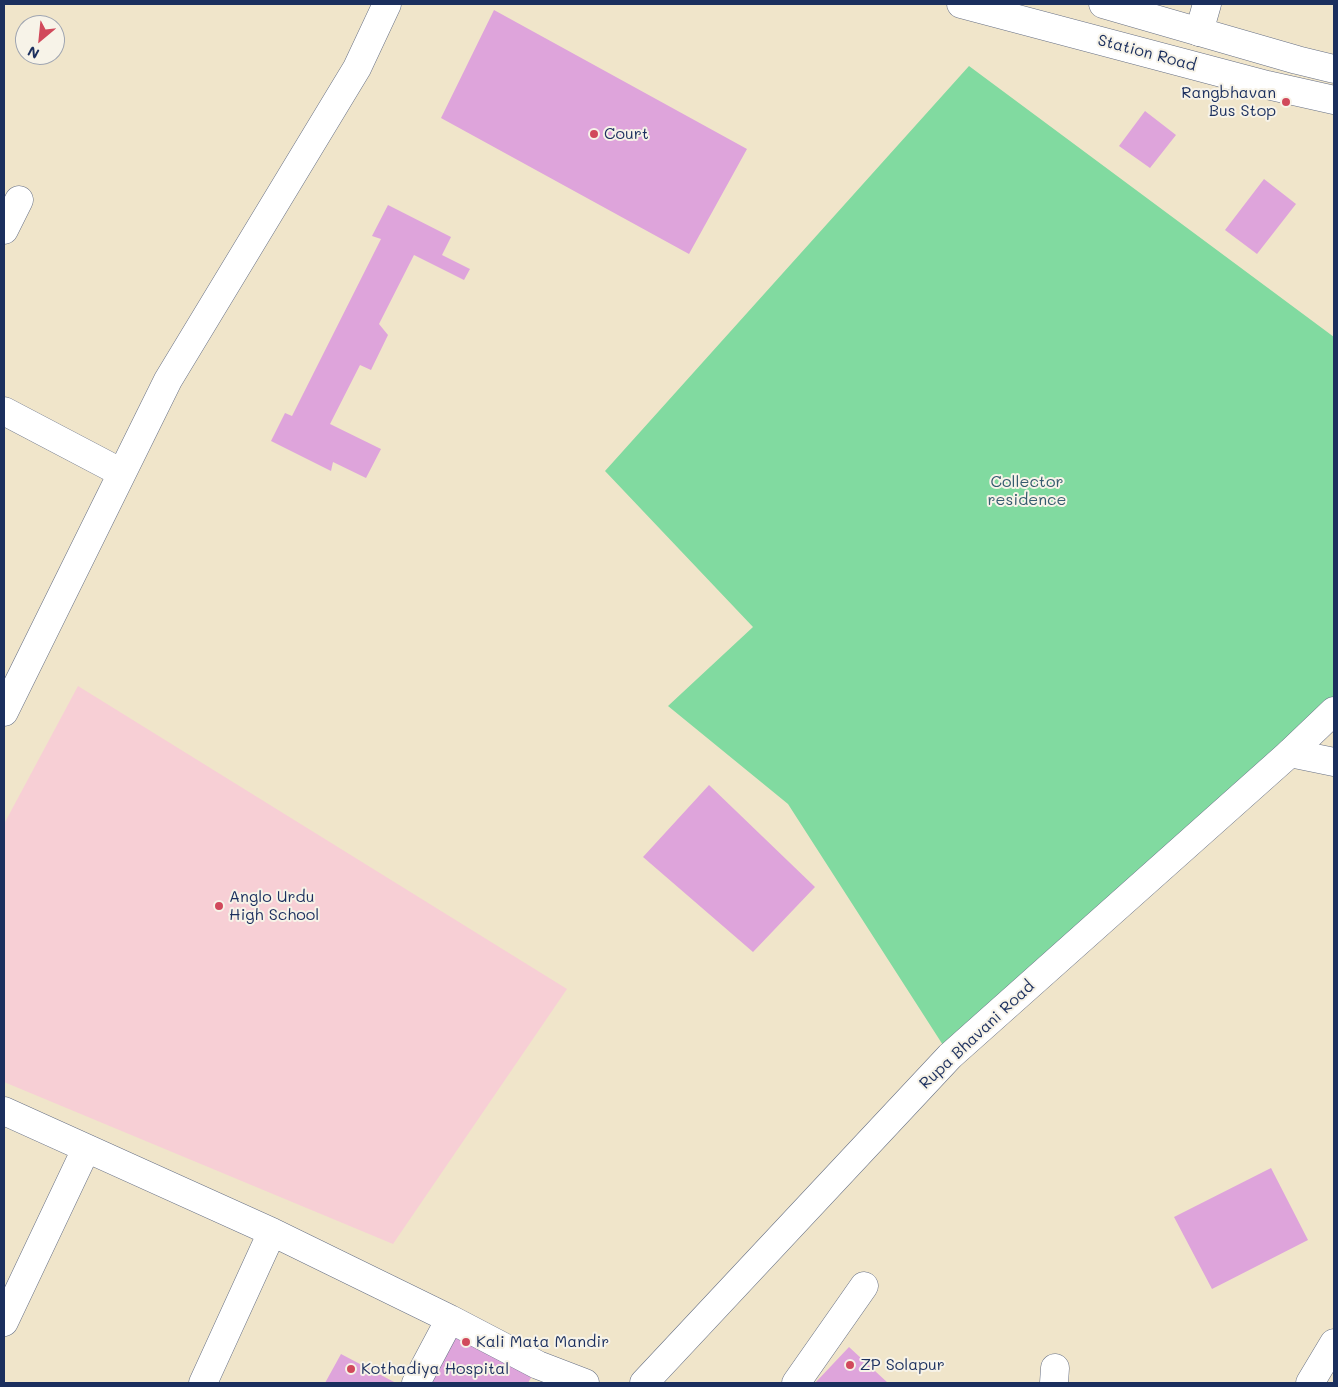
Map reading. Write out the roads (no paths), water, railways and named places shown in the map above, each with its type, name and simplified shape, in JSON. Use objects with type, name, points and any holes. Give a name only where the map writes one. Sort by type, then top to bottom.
[{"type":"street","points":[[4,712],[168,380],[357,68],[387,4]]},
{"type":"street","name":"Station Road","points":[[962,4],[1267,85],[1334,100]]},
{"type":"street","points":[[1103,4],[1297,60],[1334,68]]},
{"type":"street","points":[[1199,32],[1207,4]]},
{"type":"street","points":[[4,230],[20,200]]},
{"type":"street","points":[[4,411],[122,473]]},
{"type":"street","name":"Rupa Bhavani Road","points":[[644,1383],[950,1056],[1290,754],[1334,711]]},
{"type":"street","points":[[1290,754],[1334,762]]},
{"type":"street","points":[[4,1111],[272,1232],[450,1319],[538,1365],[585,1383]]},
{"type":"street","points":[[4,1322],[86,1149]]},
{"type":"street","points":[[203,1383],[272,1232]]},
{"type":"street","points":[[796,1383],[864,1286]]},
{"type":"street","points":[[416,1383],[450,1319]]},
{"type":"street","points":[[1310,1383],[1334,1343]]},
{"type":"place","name":"Rangbhavan Bus Stop","points":[[1286,102]]},
{"type":"place","name":"Court","points":[[594,134]]},
{"type":"place","name":"Anglo Urdu High School","points":[[219,906]]},
{"type":"place","name":"Kali Mata Mandir","points":[[466,1342]]},
{"type":"place","name":"ZP Solapur","points":[[850,1365]]},
{"type":"place","name":"Kothadiya Hospital","points":[[351,1369]]},
{"type":"park label","name":"Collector residence","points":[[1027,491]]}]
